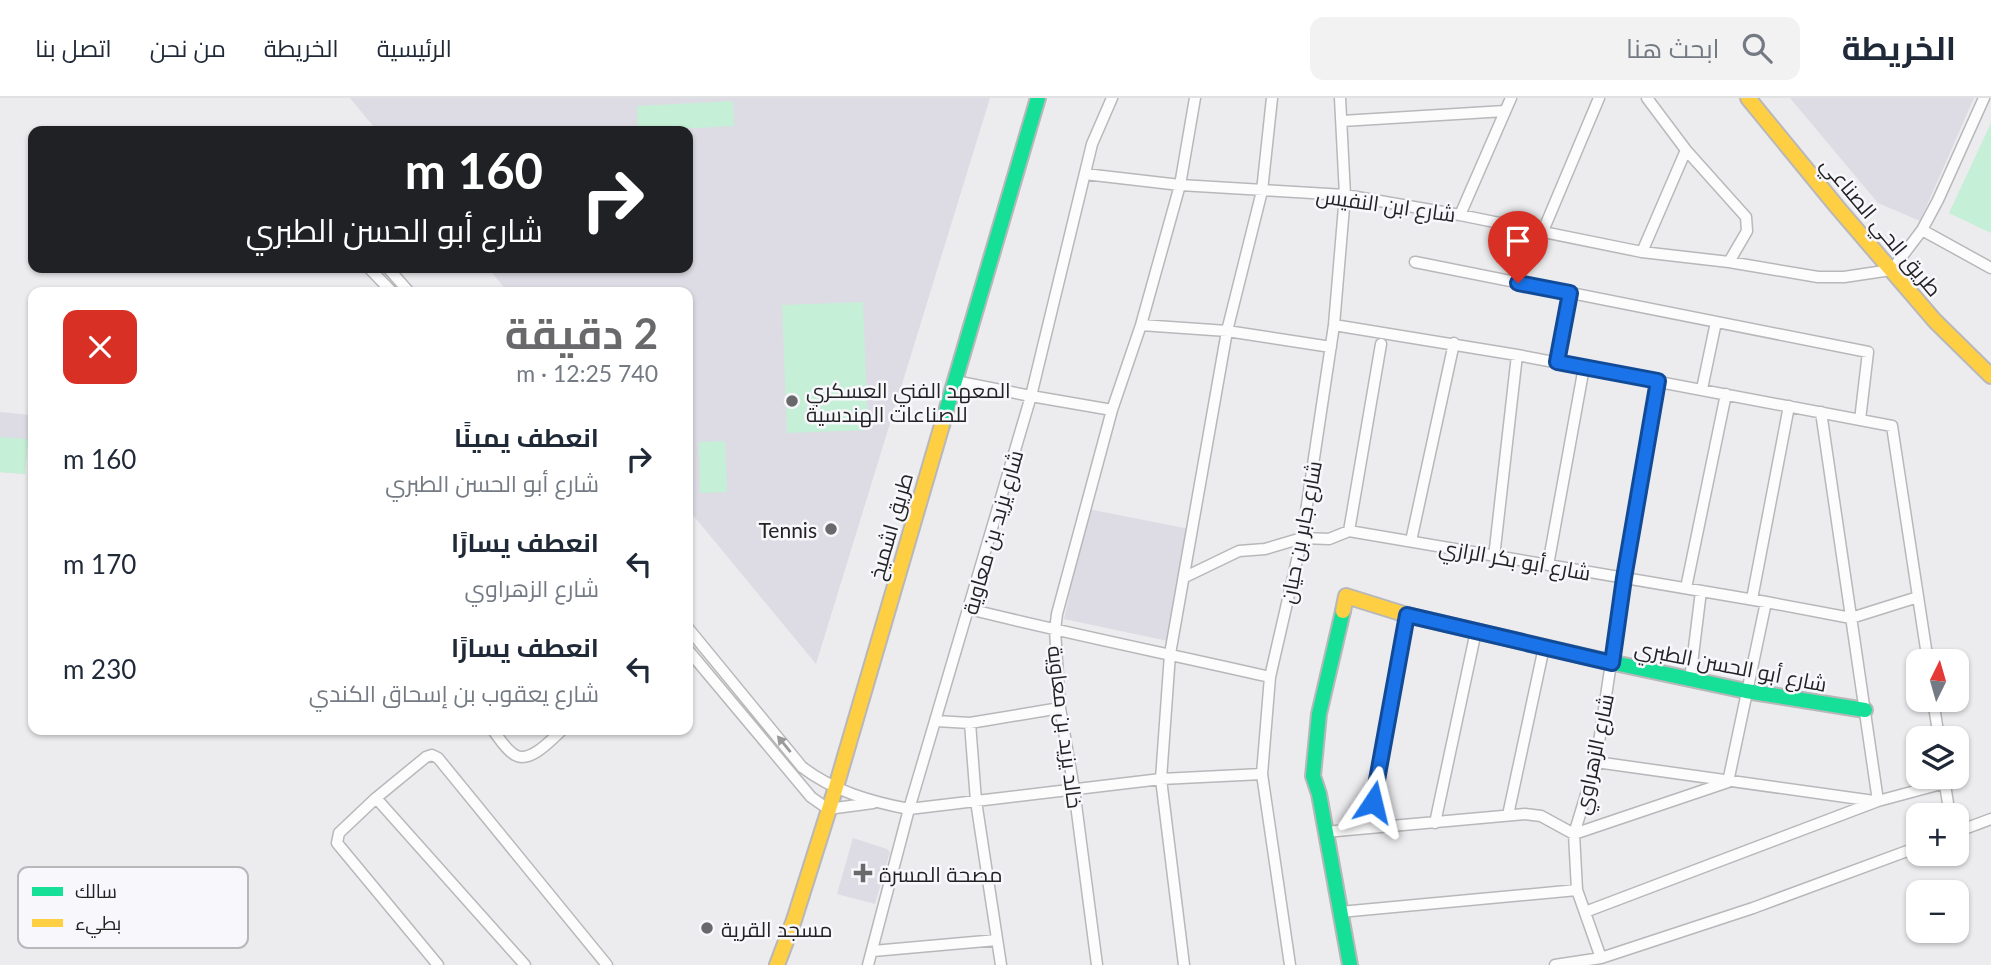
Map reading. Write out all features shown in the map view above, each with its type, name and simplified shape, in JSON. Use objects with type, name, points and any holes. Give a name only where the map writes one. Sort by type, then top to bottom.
[{"type":"main road","name":"طريق اشميخ","points":[[777,965],[794,920],[835,787],[1038,98]]},
{"type":"main road","name":"طريق الحي الصناعي","points":[[1748,98],[1894,267],[1991,362]]},
{"type":"main road","name":"طريق الحي الصناعي","points":[[1758,98],[1935,321],[1991,376]]},
{"type":"main road","name":"شارع أبو الحسن الطبري","points":[[1325,832],[1313,776],[1319,714],[1346,596],[1407,615],[1612,663],[1746,691],[1865,710]]},
{"type":"main road","points":[[1325,832],[1350,965]]},
{"type":"street","name":"شارع يزيد بن معاوية","points":[[868,965],[909,809],[1031,397],[1092,144],[1112,98]]},
{"type":"street","name":"خالد يزيد بن معاوية","points":[[1097,965],[1074,789],[1059,708],[1055,631],[1057,614],[1112,410],[1142,325],[1180,185],[1195,98]]},
{"type":"street","points":[[1184,965],[1161,779],[1170,654],[1227,331],[1262,191],[1272,98]]},
{"type":"street","name":"شارع جابر بن حيان","points":[[1290,965],[1262,774],[1270,677],[1302,538],[1334,324],[1345,195],[1340,98]]},
{"type":"street","points":[[1460,215],[1511,98]]},
{"type":"street","points":[[1543,231],[1599,98]]},
{"type":"street","points":[[1647,98],[1686,150],[1746,218],[1747,231],[1730,262]]},
{"type":"street","points":[[1894,267],[1922,230],[1938,200],[1984,98]]},
{"type":"street","points":[[1342,121],[1505,111]]},
{"type":"street","points":[[1642,252],[1686,150]]},
{"type":"street","name":"شارع ابن النفيس","points":[[1085,174],[1180,185],[1345,195],[1642,252],[1730,262],[1818,277],[1844,277],[1894,267]]},
{"type":"street","points":[[1922,230],[1991,268]]},
{"type":"street","points":[[1415,262],[1868,352],[1860,420]]},
{"type":"street","points":[[374,273],[387,287]]},
{"type":"street","points":[[392,273],[405,287]]},
{"type":"street","points":[[1557,362],[1570,293]]},
{"type":"street","points":[[1702,389],[1716,322]]},
{"type":"street","points":[[1334,324],[1557,362],[1892,426],[1926,649]]},
{"type":"street","points":[[1142,325],[1227,331],[1331,347]]},
{"type":"street","points":[[1349,531],[1381,344]]},
{"type":"street","points":[[1410,541],[1454,344]]},
{"type":"street","points":[[1494,557],[1517,355]]},
{"type":"street","points":[[1548,565],[1584,367]]},
{"type":"street","points":[[955,380],[1031,397],[1112,410]]},
{"type":"street","name":"شارع الزهراوي","points":[[1601,958],[1577,890],[1574,834],[1596,762],[1658,381]]},
{"type":"street","points":[[1686,588],[1726,394]]},
{"type":"street","points":[[1752,599],[1789,406]]},
{"type":"street","points":[[1821,412],[1878,801]]},
{"type":"street","name":"شارع أبو بكر الرازي","points":[[1185,577],[1239,551],[1265,549],[1302,538],[1329,539],[1349,531],[1851,618]]},
{"type":"street","points":[[1690,680],[1702,591]]},
{"type":"street","points":[[1851,618],[1918,597]]},
{"type":"street","points":[[1728,782],[1766,602]]},
{"type":"street","points":[[969,609],[1055,631],[1270,677]]},
{"type":"street","points":[[1368,828],[1407,615]]},
{"type":"street","points":[[1435,823],[1476,631]]},
{"type":"street","points":[[693,634],[802,767],[816,778],[875,803],[909,809],[1161,779],[1262,774]]},
{"type":"street","points":[[1508,816],[1544,647]]},
{"type":"street","points":[[693,656],[811,797],[828,809],[875,803]]},
{"type":"street","points":[[936,721],[970,723],[1059,708]]},
{"type":"street","points":[[970,723],[976,801],[1001,965]]},
{"type":"street","points":[[497,735],[515,755],[522,757],[538,751],[556,735]]},
{"type":"street","points":[[438,965],[337,843],[339,833],[376,798],[432,755],[438,758],[607,965]]},
{"type":"street","points":[[1596,762],[1878,801]]},
{"type":"street","points":[[1325,832],[1525,814],[1541,817],[1574,834],[1728,782]]},
{"type":"street","points":[[1585,912],[1916,789]]},
{"type":"street","points":[[376,798],[525,965]]},
{"type":"street","points":[[1969,828],[1991,820]]},
{"type":"street","points":[[1555,965],[1601,958],[1753,908],[1906,851]]},
{"type":"street","points":[[1340,912],[1577,890]]},
{"type":"street","points":[[873,951],[997,940]]},
{"type":"shaded area","name":"المعهد الفني العسكري للصناعات الهندسية","points":[[350,98],[990,98],[816,664],[693,515],[693,287],[504,287],[492,273],[693,273],[693,126],[373,126]]},
{"type":"shaded area","points":[[1790,98],[1974,98],[1920,221],[1878,203]]},
{"type":"shaded area","points":[[0,412],[28,415],[25,474],[0,472]]},
{"type":"shaded area","points":[[1088,509],[1189,529],[1168,641],[1064,619]]},
{"type":"shaded area","name":"مصحة المسرة","points":[[853,838],[890,852],[875,904],[837,894]]},
{"type":"green space","points":[[733,101],[734,126],[693,128],[693,126],[638,126],[637,106]]},
{"type":"green space","points":[[1991,123],[1991,233],[1949,213]]},
{"type":"green space","points":[[863,302],[868,430],[787,433],[782,305]]},
{"type":"green space","points":[[0,437],[28,439],[25,474],[0,472]]},
{"type":"green space","points":[[725,441],[727,492],[700,493],[699,442]]},
{"type":"traffic: fast","points":[[942,425],[1038,98]]},
{"type":"traffic: fast","points":[[1343,611],[1319,714],[1313,776],[1319,794],[1350,965]]},
{"type":"traffic: fast","points":[[1605,661],[1746,691],[1865,710]]},
{"type":"traffic: slow","points":[[1748,98],[1935,321],[1991,376]]},
{"type":"traffic: slow","points":[[777,965],[836,787],[942,425]]},
{"type":"traffic: slow","points":[[1343,611],[1346,596],[1407,615],[1605,661]]},
{"type":"place","name":"المعهد الفني العسكري للصناعات الهندسية","points":[[792,401]]},
{"type":"place","name":"Tennis","points":[[831,529]]},
{"type":"place","name":"مصحة المسرة","points":[[863,873]]},
{"type":"place","name":"مسجد القرية","points":[[707,928]]},
{"type":"route","points":[[1373,802],[1407,615],[1612,663],[1658,381],[1557,362],[1570,293],[1518,283]]}]
